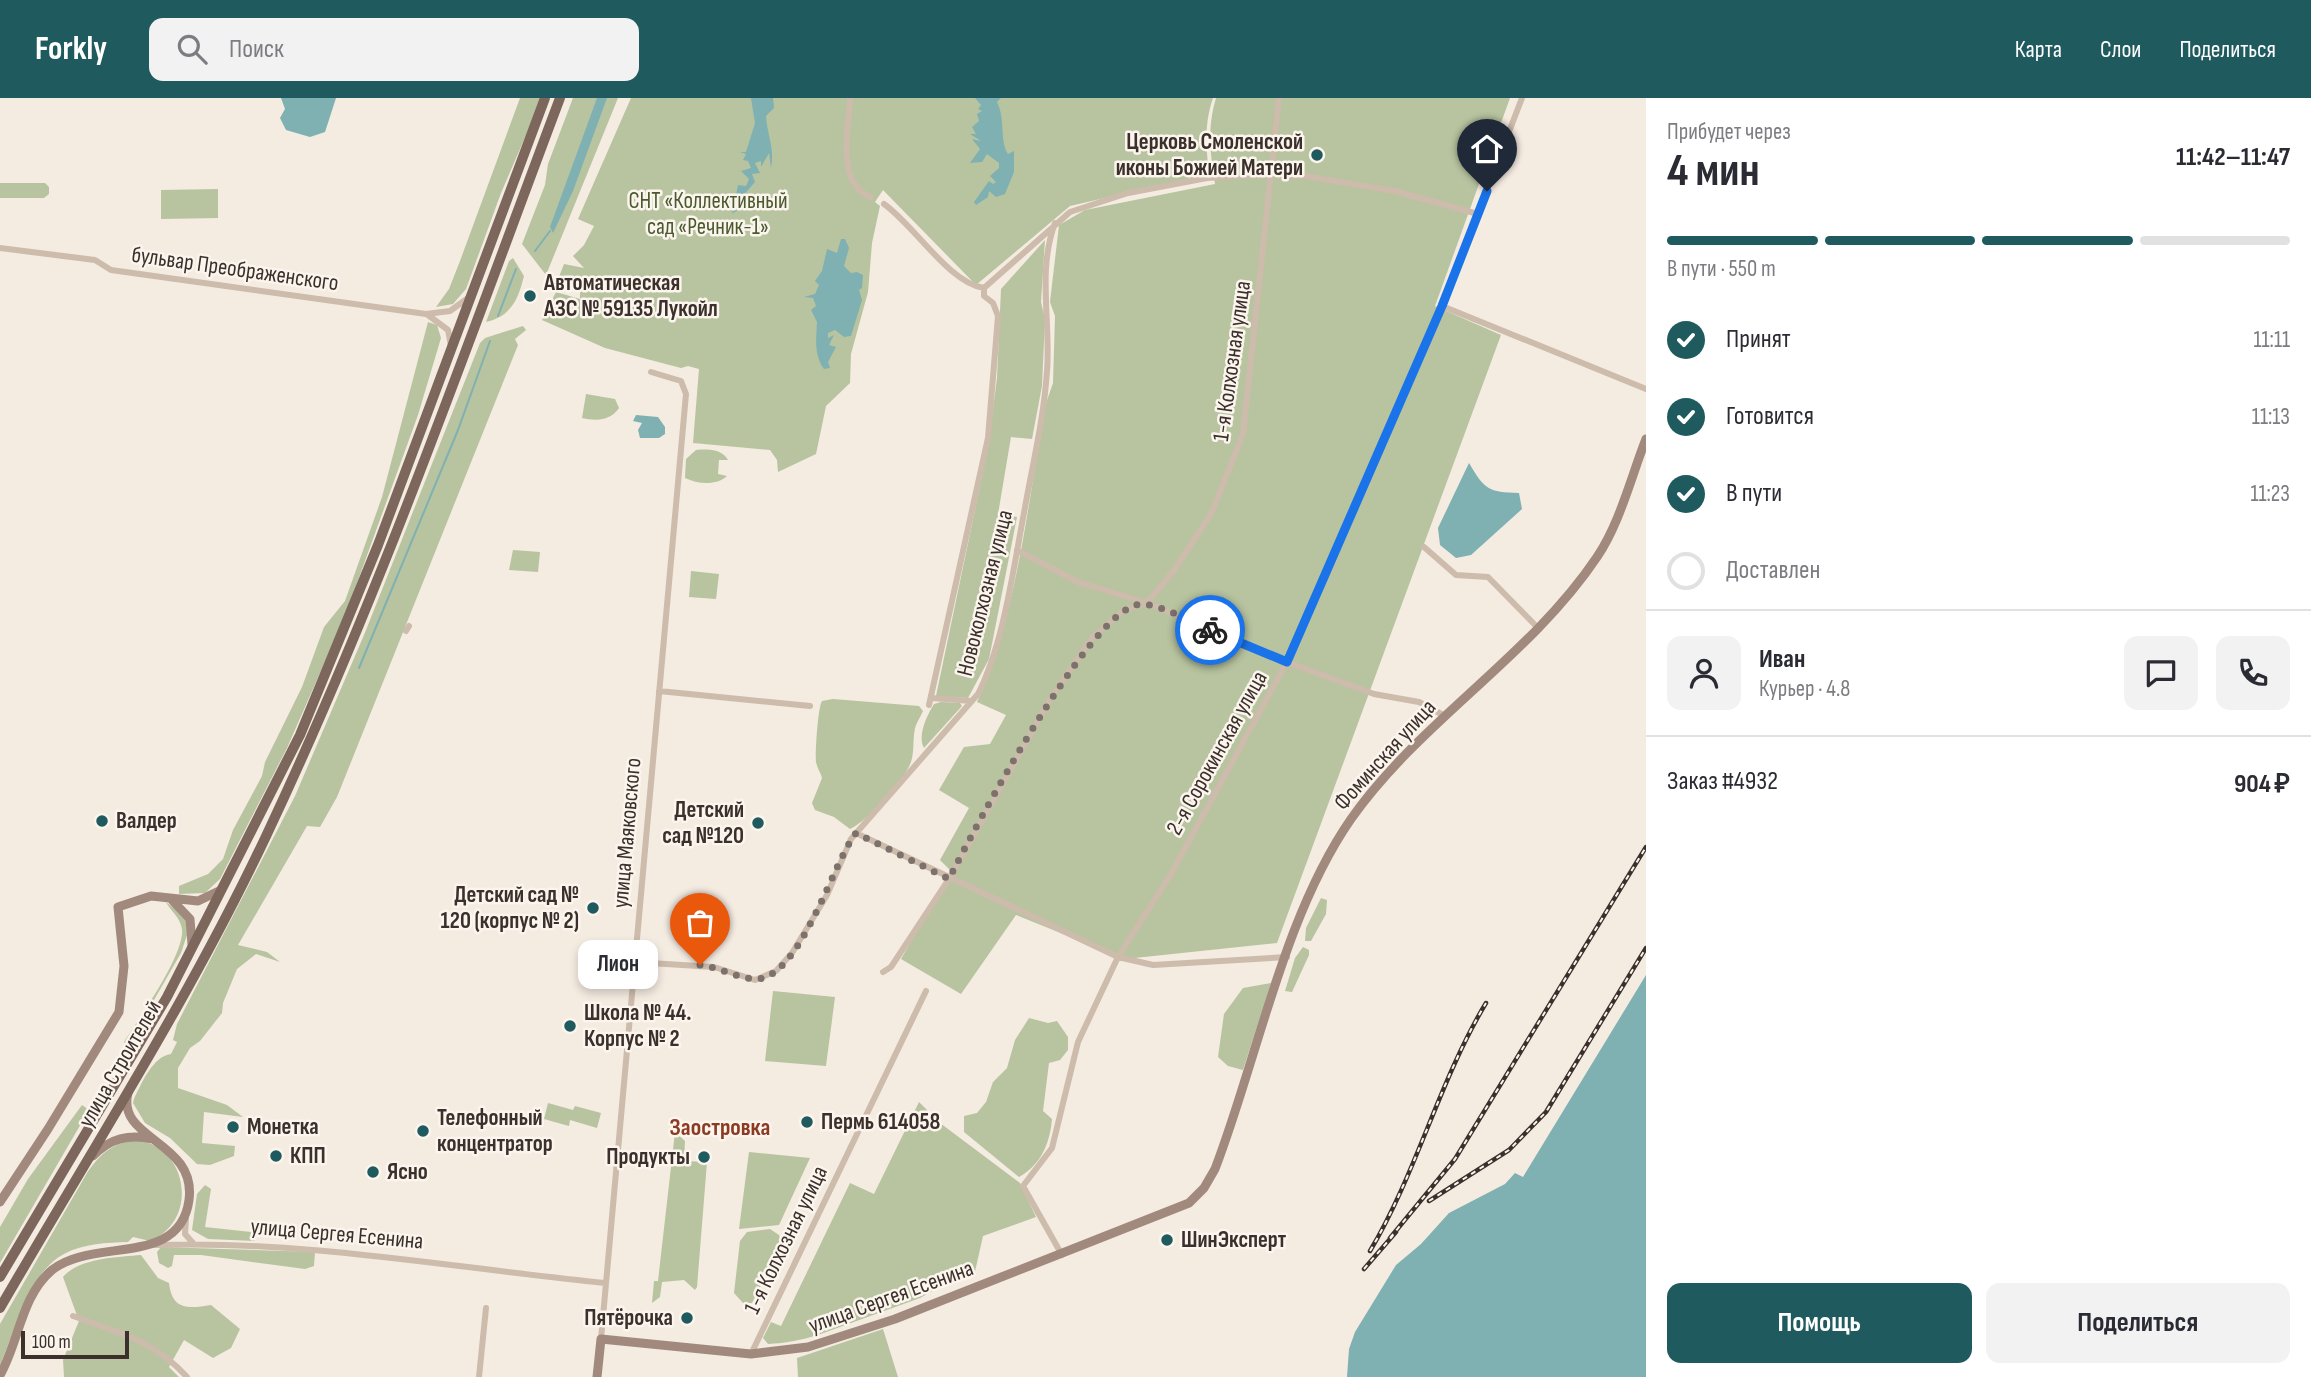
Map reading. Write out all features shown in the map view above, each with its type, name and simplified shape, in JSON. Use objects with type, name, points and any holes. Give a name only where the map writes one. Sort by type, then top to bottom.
[{"type":"main road","name":"улица Строителей","points":[[0,1277],[187,959],[318,694],[449,359],[545,98]]},
{"type":"main road","name":"улица Строителей","points":[[0,1308],[202,961],[266,836],[365,614],[560,98]]},
{"type":"street","points":[[850,98],[850,177],[859,192],[872,197]]},
{"type":"street","name":"1-я Колхозная улица","points":[[883,972],[891,967],[949,879],[1052,696],[1093,637],[1124,610],[1147,603],[1175,569],[1212,512],[1243,434],[1279,98]]},
{"type":"street","name":"2-я Сорокинская улица","points":[[1062,1255],[1023,1186],[1052,1148],[1078,1042],[1118,957],[1171,874],[1287,662],[1442,306],[1522,98]]},
{"type":"street","points":[[884,204],[957,274],[974,287],[984,288],[1043,238],[1055,223],[1077,209],[1128,193],[1208,178],[1272,173],[1395,191],[1478,214]]},
{"type":"street","name":"Новоколхозная улица","points":[[634,961],[714,967],[755,980],[776,971],[792,953],[827,895],[856,833],[915,762],[972,701],[990,667],[1017,550],[1047,374],[1046,274],[1055,223]]},
{"type":"street","name":"бульвар Преображенского","points":[[0,248],[95,260],[111,270],[426,314]]},
{"type":"street","points":[[426,314],[455,309],[465,301],[475,284]]},
{"type":"street","name":"Новоколхозная улица","points":[[972,701],[930,701],[988,438],[998,316],[993,303],[984,296],[984,288]]},
{"type":"street","points":[[1442,306],[1646,389]]},
{"type":"street","points":[[426,314],[448,330],[451,344],[449,359]]},
{"type":"street","name":"улица Маяковского","points":[[597,1377],[685,386],[681,381],[652,372]]},
{"type":"street","name":"Фоминская улица","points":[[1181,1209],[1201,1192],[1214,1168],[1287,957],[1320,874],[1340,836],[1376,787],[1537,627],[1598,555],[1646,439]]},
{"type":"street","points":[[1424,547],[1456,575],[1488,578],[1537,627]]},
{"type":"street","points":[[1017,550],[1078,582],[1147,603],[1287,662],[1374,694],[1419,702],[1445,716]]},
{"type":"street","points":[[659,691],[810,706]]},
{"type":"street","points":[[856,833],[1118,957],[1153,965],[1287,957]]},
{"type":"street","points":[[0,1202],[119,1012],[124,966],[118,907],[143,897],[188,902],[206,899],[220,890],[230,876]]},
{"type":"street","points":[[167,898],[184,910],[192,923],[193,941],[187,959]]},
{"type":"street","name":"1-я Колхозная улица","points":[[751,1354],[926,991]]},
{"type":"street","points":[[132,1081],[127,1100],[128,1112],[140,1129],[171,1150],[184,1168],[190,1186],[185,1230],[195,1243]]},
{"type":"street","points":[[78,1173],[100,1149],[117,1139],[134,1136],[158,1141]]},
{"type":"street","name":"улица Сергея Есенина","points":[[601,1339],[751,1354],[779,1353],[831,1340],[1181,1209]]},
{"type":"street","points":[[0,1375],[30,1302],[52,1271],[80,1256],[149,1245],[170,1237],[188,1210]]},
{"type":"street","name":"улица Сергея Есенина","points":[[149,1245],[195,1243],[328,1249],[605,1283]]},
{"type":"street","points":[[479,1377],[486,1308]]},
{"type":"street","points":[[73,1316],[145,1341],[173,1362],[187,1377]]},
{"type":"green space","points":[[520,98],[542,98],[501,193],[466,289],[453,304],[436,307],[449,289]]},
{"type":"green space","points":[[573,98],[618,98],[546,275],[522,244],[545,185],[548,164]]},
{"type":"green space","name":"СНТ «Коллективный сад «Речник-1»","points":[[631,98],[1213,98],[1206,136],[1209,174],[1070,206],[976,285],[883,190],[875,202],[880,206],[872,243],[868,292],[851,354],[850,383],[826,406],[816,454],[778,472],[777,460],[770,450],[693,443],[699,369],[688,366],[681,368],[605,348],[542,320],[556,292],[580,299],[580,292],[559,286],[557,282],[564,264],[584,268],[573,256],[584,245],[594,226],[578,219]]},
{"type":"green space","points":[[1216,98],[1510,98],[1435,306],[1501,335],[1277,943],[1125,959],[1016,915],[961,994],[901,959],[951,871],[940,860],[969,808],[939,790],[964,747],[990,744],[1006,715],[977,702],[1002,634],[1020,557],[1045,406],[1053,383],[1055,316],[1050,302],[1059,225],[1085,210],[1215,184],[1210,141]]},
{"type":"green space","points":[[0,183],[45,183],[49,187],[49,194],[44,198],[0,198]]},
{"type":"green space","points":[[218,189],[218,218],[161,219],[161,190]]},
{"type":"green space","points":[[1045,240],[1041,302],[1045,319],[1042,386],[1032,439],[1011,437],[998,514],[1017,517],[989,659],[968,698],[936,696],[988,448],[997,378],[1001,289]]},
{"type":"green space","points":[[513,258],[524,276],[519,292],[512,306],[502,316],[486,322],[509,261]]},
{"type":"green space","points":[[428,322],[437,325],[441,338],[418,415],[345,616],[287,748],[220,879],[205,893],[179,894],[179,886],[208,874],[223,859],[233,830],[262,776],[265,762],[302,687],[324,627],[345,601],[382,497]]},
{"type":"green space","points":[[523,326],[526,330],[515,339],[518,345],[337,797],[320,827],[307,826],[238,945],[267,952],[280,962],[256,954],[237,969],[223,1003],[222,1013],[200,1041],[190,1048],[178,1068],[178,1088],[227,1105],[243,1117],[204,1112],[202,1143],[235,1146],[234,1156],[210,1165],[197,1164],[170,1138],[145,1123],[133,1103],[134,1099],[153,1065],[171,1054],[177,1042],[173,1040],[177,1024],[295,796],[364,635],[480,343],[485,338]]},
{"type":"green space","points":[[586,394],[615,399],[619,408],[603,419],[582,418]]},
{"type":"green space","points":[[696,450],[714,450],[725,456],[728,460],[719,460],[718,474],[727,476],[707,483],[685,478],[686,459]]},
{"type":"green space","points":[[513,550],[540,552],[538,572],[509,570]]},
{"type":"green space","points":[[691,571],[719,574],[716,599],[689,597]]},
{"type":"green space","points":[[833,699],[919,706],[923,711],[915,729],[912,757],[907,771],[884,800],[850,829],[834,817],[815,810],[812,803],[822,778],[816,757],[821,705],[822,701]]},
{"type":"green space","points":[[960,703],[962,706],[924,748],[922,732],[926,720],[934,704]]},
{"type":"green space","points":[[1321,898],[1327,900],[1326,914],[1311,941],[1305,941],[1306,928]]},
{"type":"green space","points":[[166,902],[186,917],[187,935],[181,953],[127,1047],[124,1042],[169,970],[181,940],[181,925]]},
{"type":"green space","points":[[1303,947],[1309,950],[1309,955],[1292,992],[1285,991],[1295,958]]},
{"type":"green space","points":[[1271,983],[1243,1070],[1228,1066],[1218,1057],[1224,1014],[1243,988]]},
{"type":"green space","points":[[773,991],[835,997],[826,1066],[765,1061]]},
{"type":"green space","points":[[1029,1018],[1048,1023],[1057,1021],[1068,1037],[1068,1050],[1060,1060],[1049,1063],[1043,1111],[1052,1119],[1046,1145],[1039,1160],[1019,1177],[964,1132],[964,1116],[977,1113],[986,1102],[993,1082],[1007,1068],[1015,1040]]},
{"type":"green space","points":[[919,1102],[940,1123],[1020,1183],[1036,1217],[983,1236],[974,1276],[947,1283],[920,1298],[818,1335],[768,1344],[763,1338],[771,1322],[781,1326],[850,1183],[874,1194]]},
{"type":"green space","points":[[548,1103],[573,1110],[575,1106],[601,1113],[597,1128],[570,1120],[569,1126],[544,1119]]},
{"type":"green space","points":[[82,1105],[89,1110],[0,1263],[0,1227],[28,1179]]},
{"type":"green space","points":[[675,1132],[685,1141],[684,1161],[707,1162],[697,1287],[695,1290],[684,1280],[662,1282],[660,1297],[652,1303],[654,1281],[658,1281]]},
{"type":"green space","points":[[137,1140],[154,1146],[168,1156],[177,1170],[181,1202],[176,1218],[166,1231],[150,1241],[133,1237],[128,1242],[88,1246],[72,1250],[52,1263],[32,1288],[0,1365],[0,1324],[87,1173],[108,1150]]},
{"type":"green space","points":[[749,1152],[810,1158],[779,1225],[739,1229]]},
{"type":"green space","points":[[205,1185],[211,1189],[205,1227],[251,1232],[255,1241],[208,1239],[192,1230],[197,1194]]},
{"type":"green space","points":[[770,1229],[779,1235],[782,1244],[752,1303],[743,1303],[734,1293],[740,1241],[747,1232]]},
{"type":"green space","points":[[161,1247],[315,1252],[314,1266],[305,1269],[201,1255],[174,1255],[172,1266],[168,1268],[159,1263],[157,1252]]},
{"type":"green space","points":[[141,1255],[158,1278],[169,1283],[174,1298],[182,1306],[211,1305],[240,1329],[231,1348],[213,1358],[184,1340],[169,1367],[179,1377],[64,1377],[63,1360],[79,1321],[63,1277],[89,1262]]},
{"type":"green space","points":[[883,1329],[898,1377],[798,1377],[797,1358]]},
{"type":"water","points":[[281,98],[336,98],[325,132],[310,137],[286,130],[280,118],[285,109]]},
{"type":"water","points":[[597,98],[607,98],[573,191],[553,233],[550,227]]},
{"type":"water","points":[[751,98],[773,98],[774,108],[766,116],[771,168],[769,153],[761,167],[761,161],[755,163],[760,173],[752,174],[755,182],[741,198],[740,208],[732,214],[738,185],[746,186],[749,179],[741,171],[751,168],[748,161],[743,160],[746,154],[740,152],[746,152],[755,123]]},
{"type":"water","points":[[975,98],[1001,98],[997,102],[1005,148],[1008,154],[1014,151],[1014,172],[1005,194],[996,197],[989,191],[988,197],[976,205],[974,202],[989,181],[993,184],[996,182],[990,176],[999,168],[999,163],[987,154],[982,162],[970,163],[980,149],[972,139],[981,141],[970,134],[976,134],[972,127],[979,121],[977,114],[982,111],[978,109],[981,105]]},
{"type":"water","points":[[841,239],[845,239],[849,248],[844,266],[851,273],[863,275],[862,288],[859,290],[862,300],[851,336],[844,337],[835,330],[828,333],[828,338],[834,335],[829,345],[836,347],[828,362],[830,368],[824,369],[817,352],[817,322],[811,310],[816,306],[813,298],[804,297],[815,294],[819,285],[815,281],[822,271],[827,249],[837,253]]},
{"type":"water","points":[[636,415],[658,417],[665,427],[665,434],[659,438],[640,438],[638,430],[642,423],[633,421]]},
{"type":"water","points":[[1469,463],[1488,488],[1519,493],[1522,509],[1471,555],[1456,558],[1440,545],[1438,528]]},
{"type":"water","points":[[1646,975],[1646,1377],[1347,1377],[1349,1349],[1355,1332],[1396,1265],[1421,1244],[1449,1213],[1505,1184],[1515,1173],[1523,1177]]},
{"type":"waterway","points":[[535,251],[550,231]]},
{"type":"waterway","points":[[498,316],[516,269]]},
{"type":"waterway","points":[[359,668],[458,430],[490,341]]},
{"type":"railway","points":[[1390,1238],[1455,1159],[1646,847]]},
{"type":"railway","points":[[1429,1201],[1509,1150],[1546,1112],[1646,948]]},
{"type":"railway","points":[[1370,1251],[1387,1221],[1469,1033],[1486,1003]]},
{"type":"railway","points":[[1364,1269],[1396,1232]]},
{"type":"way so far","points":[[700,965],[755,980],[776,971],[792,953],[827,895],[851,838],[856,833],[949,879],[969,839],[1052,696],[1093,637],[1124,610],[1147,603],[1210,630]]},
{"type":"place","name":"Церковь Смоленской иконы Божией Матери","points":[[1317,155]]},
{"type":"place","name":"Автоматическая АЗС № 59135 Лукойл","points":[[530,296]]},
{"type":"place","name":"Валдер","points":[[102,821]]},
{"type":"place","name":"Детский сад №120","points":[[758,823]]},
{"type":"place","name":"Детский сад № 120 (корпус № 2)","points":[[593,908]]},
{"type":"place","name":"Лион","points":[[700,965]]},
{"type":"place","name":"Школа № 44. Корпус № 2","points":[[570,1026]]},
{"type":"place","name":"Пермь 614058","points":[[807,1122]]},
{"type":"place","name":"Монетка","points":[[233,1127]]},
{"type":"place","name":"Телефонный концентратор","points":[[423,1131]]},
{"type":"place","name":"КПП","points":[[276,1156]]},
{"type":"place","name":"Продукты","points":[[704,1157]]},
{"type":"place","name":"Ясно","points":[[373,1172]]},
{"type":"place","name":"ШинЭксперт","points":[[1167,1240]]},
{"type":"place","name":"Пятёрочка","points":[[687,1318]]},
{"type":"district","name":"Заостровка","points":[[720,1127]]},
{"type":"route","points":[[1210,630],[1287,662],[1442,306],[1487,191]]}]
